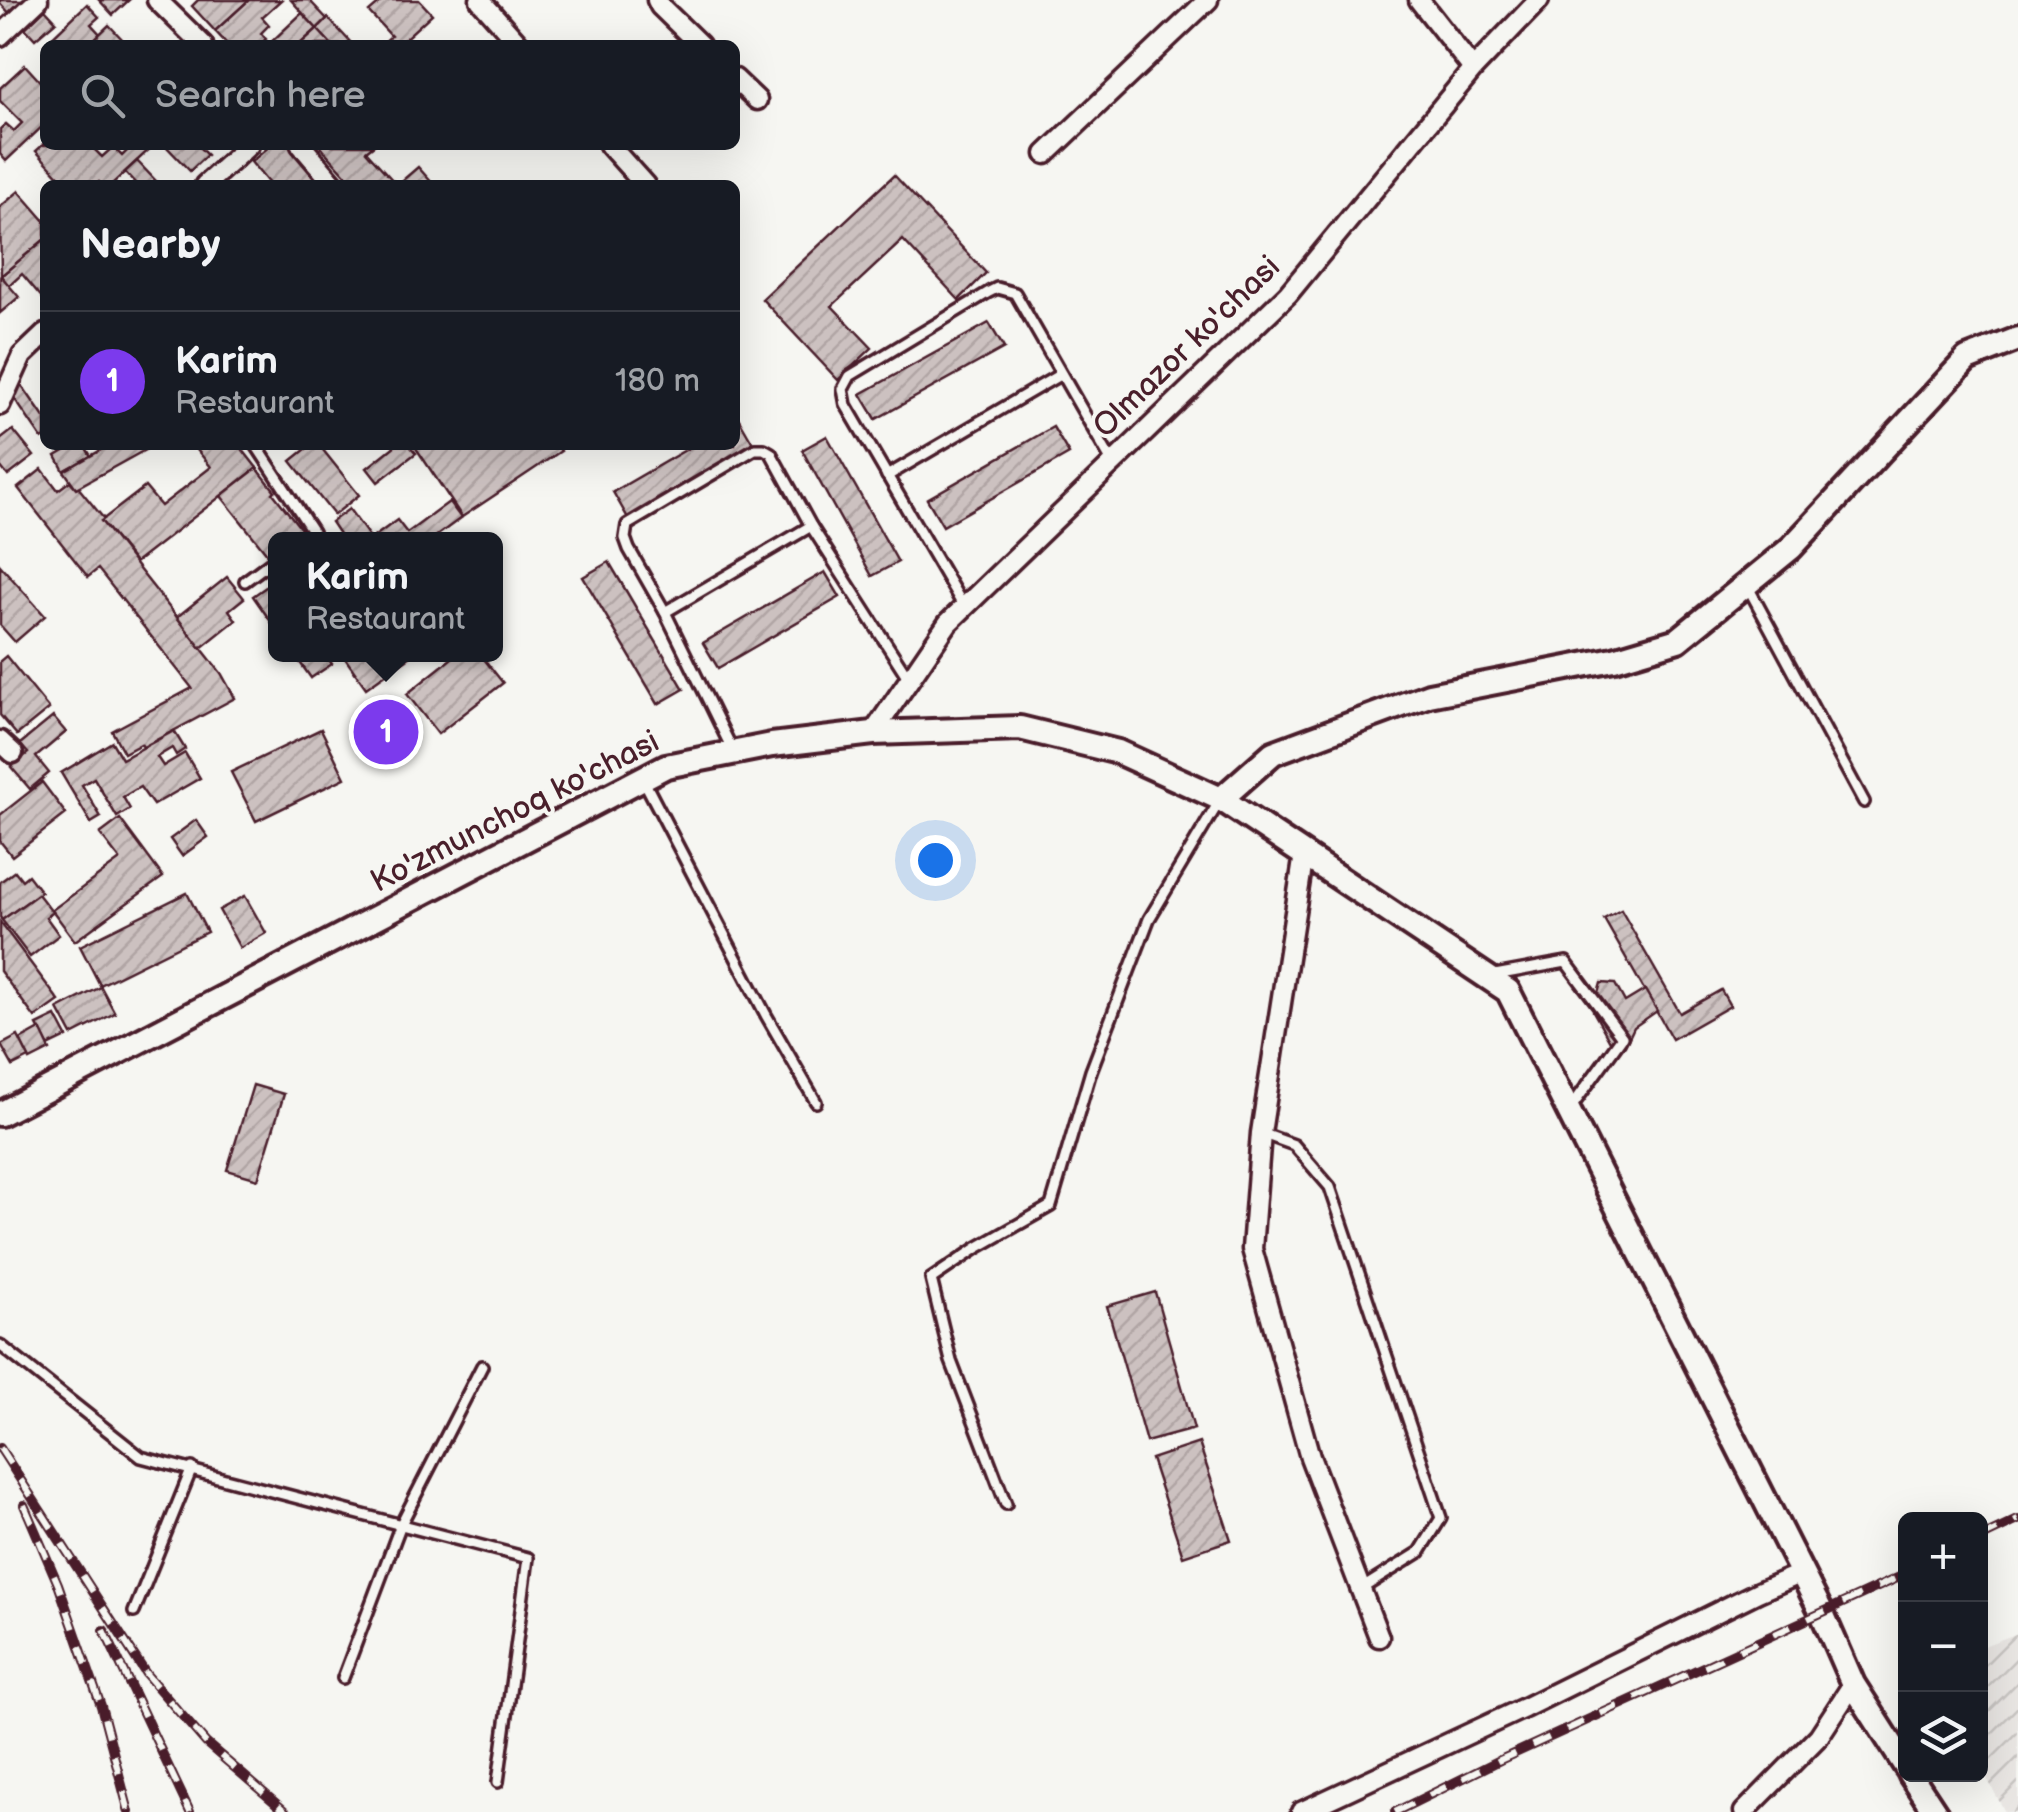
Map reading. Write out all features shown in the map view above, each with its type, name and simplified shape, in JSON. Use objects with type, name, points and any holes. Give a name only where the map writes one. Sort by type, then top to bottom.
[{"type":"street","points":[[0,36],[38,0]]},
{"type":"street","points":[[157,0],[198,40]]},
{"type":"street","points":[[480,0],[516,40]]},
{"type":"street","points":[[657,0],[695,40]]},
{"type":"street","points":[[1046,154],[1208,0]]},
{"type":"street","points":[[1419,0],[1472,68]]},
{"type":"street","name":"Olmazor ko'chasi","points":[[873,733],[948,622],[1288,294],[1472,68],[1539,0]]},
{"type":"street","points":[[740,84],[757,100]]},
{"type":"street","points":[[210,180],[244,150]]},
{"type":"street","points":[[305,150],[331,180]]},
{"type":"street","points":[[614,150],[640,180]]},
{"type":"street","points":[[0,405],[22,356],[40,339]]},
{"type":"street","points":[[1221,799],[1273,753],[1429,695],[1614,660],[1678,640],[1791,548],[1968,359],[2018,339]]},
{"type":"street","name":"Ko'zmunchoq ko'chasi","points":[[0,1114],[666,766],[772,745],[873,733],[1020,728],[1118,752],[1221,799],[1508,991],[1802,1573],[1853,1684],[1898,1754]]},
{"type":"street","points":[[1304,854],[1261,1132],[1252,1249],[1310,1457],[1379,1638]]},
{"type":"street","points":[[1301,1812],[1802,1573]]},
{"type":"street","points":[[1744,1812],[1819,1736],[1853,1684]]},
{"type":"street","points":[[1915,1782],[1935,1812]]},
{"type":"lane","points":[[964,607],[846,406],[843,390],[850,376],[989,292],[997,288],[1014,293],[1112,462]]},
{"type":"lane","points":[[887,476],[1061,374]]},
{"type":"lane","points":[[734,753],[625,538],[627,525],[743,454],[755,449],[771,453],[811,526],[909,679]]},
{"type":"lane","points":[[259,450],[313,532]]},
{"type":"lane","points":[[665,612],[811,526]]},
{"type":"lane","points":[[245,581],[268,564]]},
{"type":"lane","points":[[1747,585],[1864,802]]},
{"type":"lane","points":[[642,778],[816,1102]]},
{"type":"lane","points":[[1006,1504],[951,1361],[931,1279],[1051,1206],[1091,1071],[1149,919],[1221,799]]},
{"type":"lane","points":[[1488,976],[1566,962],[1622,1037],[1568,1111]]},
{"type":"lane","points":[[1261,1132],[1294,1145],[1330,1187],[1441,1518],[1420,1552],[1360,1590]]},
{"type":"lane","points":[[0,1345],[140,1457],[528,1558],[498,1782]]},
{"type":"lane","points":[[343,1678],[401,1524],[482,1366]]},
{"type":"lane","points":[[134,1612],[192,1468]]},
{"type":"shaded area","points":[[2018,1633],[2018,1812],[2005,1812],[1988,1780],[1988,1644]]},
{"type":"building","points":[[0,0],[27,0],[14,18]]},
{"type":"building","points":[[99,0],[129,0],[113,15]]},
{"type":"building","points":[[198,0],[249,0],[215,31],[192,6]]},
{"type":"building","points":[[249,0],[281,0],[262,17],[269,25],[261,33],[265,40],[223,40],[215,31]]},
{"type":"building","points":[[291,0],[309,0],[327,19],[317,29]]},
{"type":"building","points":[[383,0],[419,0],[432,14],[403,40],[387,40],[391,36],[369,12]]},
{"type":"building","points":[[87,4],[99,17],[91,24],[100,34],[93,40],[49,40]]},
{"type":"building","points":[[45,9],[56,21],[35,39],[25,28]]},
{"type":"building","points":[[302,13],[317,29],[305,40],[273,40]]},
{"type":"building","points":[[328,18],[348,40],[327,40],[317,29]]},
{"type":"building","points":[[109,25],[123,40],[93,40]]},
{"type":"building","points":[[317,29],[327,40],[305,40]]},
{"type":"building","points":[[25,65],[40,82],[40,129],[6,161],[0,154],[0,129],[6,124],[14,131],[22,123],[0,101],[0,88]]},
{"type":"building","points":[[40,147],[95,150],[102,157],[110,150],[122,156],[128,150],[149,150],[116,180],[63,180],[36,151]]},
{"type":"building","points":[[170,150],[202,150],[207,155],[190,171]]},
{"type":"building","points":[[265,150],[293,150],[318,180],[266,180],[251,162]]},
{"type":"building","points":[[324,150],[367,150],[392,180],[350,180]]},
{"type":"building","points":[[137,161],[155,180],[132,180],[125,172]]},
{"type":"building","points":[[418,167],[430,180],[403,180]]},
{"type":"building","points":[[894,175],[986,273],[959,300],[903,240],[832,306],[872,348],[838,380],[762,299]]},
{"type":"building","points":[[19,191],[40,215],[40,243],[1,276],[0,207]]},
{"type":"building","points":[[40,243],[40,295],[22,274],[9,286],[1,276]]},
{"type":"building","points":[[0,277],[19,297],[0,313]]},
{"type":"building","points":[[989,323],[1004,348],[876,419],[861,394]]},
{"type":"building","points":[[19,381],[40,412],[40,436],[12,395]]},
{"type":"building","points":[[740,421],[754,445],[628,518],[613,492],[685,450],[740,450]]},
{"type":"building","points":[[1053,427],[1069,454],[943,526],[927,499]]},
{"type":"building","points":[[13,430],[34,456],[8,476],[0,466],[0,440]]},
{"type":"building","points":[[827,436],[898,562],[872,576],[802,450]]},
{"type":"building","points":[[66,450],[87,450],[91,456],[64,471],[56,456]]},
{"type":"building","points":[[101,450],[145,450],[76,488],[64,471]]},
{"type":"building","points":[[197,450],[243,450],[257,468],[135,563],[101,521],[145,487],[161,506],[211,467]]},
{"type":"building","points":[[305,450],[323,450],[359,495],[334,515],[291,461]]},
{"type":"building","points":[[390,450],[416,453],[378,482],[367,468]]},
{"type":"building","points":[[417,450],[560,450],[561,451],[462,517]]},
{"type":"building","points":[[257,468],[301,529],[268,532],[268,555],[221,496]]},
{"type":"building","points":[[42,469],[58,490],[70,481],[78,487],[221,673],[235,698],[143,747],[141,744],[124,753],[112,731],[192,688],[98,569],[88,577],[18,488]]},
{"type":"building","points":[[449,502],[461,518],[442,532],[408,532]]},
{"type":"building","points":[[349,509],[366,532],[338,532],[331,522]]},
{"type":"building","points":[[397,520],[406,532],[381,532]]},
{"type":"building","points":[[609,562],[684,689],[658,704],[583,577]]},
{"type":"building","points":[[0,565],[45,616],[15,642],[0,625]]},
{"type":"building","points":[[825,572],[840,597],[718,668],[703,643]]},
{"type":"building","points":[[227,577],[244,598],[229,610],[236,620],[201,648],[177,617]]},
{"type":"building","points":[[268,586],[268,618],[253,596]]},
{"type":"building","points":[[6,656],[49,709],[17,735],[0,715],[0,661]]},
{"type":"building","points":[[300,662],[331,662],[332,664],[311,678]]},
{"type":"building","points":[[348,662],[403,662],[366,688]]},
{"type":"building","points":[[447,662],[486,662],[503,683],[438,734],[407,694]]},
{"type":"building","points":[[399,705],[415,739],[373,759],[356,726]]},
{"type":"building","points":[[53,717],[66,732],[36,757],[49,773],[30,789],[11,767],[28,753],[20,744]]},
{"type":"building","points":[[321,729],[345,778],[256,821],[231,772]]},
{"type":"building","points":[[174,731],[185,749],[176,755],[172,748],[157,757],[163,766],[185,753],[200,778],[153,805],[140,787],[123,797],[130,809],[117,817],[94,778],[82,785],[101,817],[91,823],[61,773],[112,742],[122,759]]},
{"type":"building","points":[[42,782],[66,814],[12,856],[0,841],[0,815]]},
{"type":"building","points":[[120,819],[163,877],[75,941],[52,910],[120,860],[100,834]]},
{"type":"building","points":[[196,820],[208,837],[182,856],[170,839]]},
{"type":"building","points":[[15,871],[22,880],[28,875],[41,892],[2,920],[0,882]]},
{"type":"building","points":[[187,893],[207,932],[100,985],[80,946]]},
{"type":"building","points":[[38,894],[52,912],[46,917],[59,935],[30,957],[2,920]]},
{"type":"building","points":[[245,896],[266,933],[240,948],[219,910]]},
{"type":"building","points":[[1621,910],[1680,1013],[1721,990],[1730,1006],[1672,1039],[1604,919]]},
{"type":"building","points":[[0,922],[59,1001],[35,1018],[0,971]]},
{"type":"building","points":[[1601,983],[1615,984],[1625,1002],[1645,990],[1657,1011],[1634,1027],[1625,1046],[1611,1043],[1593,1011]]},
{"type":"building","points":[[101,987],[115,1013],[72,1035],[58,1009]]},
{"type":"building","points":[[56,1016],[67,1037],[48,1046],[37,1025]]},
{"type":"building","points":[[40,1029],[50,1050],[30,1060],[20,1040]]},
{"type":"building","points":[[18,1036],[29,1058],[13,1066],[1,1045]]},
{"type":"building","points":[[253,1085],[284,1094],[258,1179],[227,1170]]},
{"type":"building","points":[[1155,1292],[1194,1429],[1146,1442],[1107,1306]]},
{"type":"building","points":[[1199,1443],[1231,1540],[1183,1556],[1151,1459]]},
{"type":"railway","points":[[0,1448],[146,1674],[206,1743],[286,1812]]},
{"type":"railway","points":[[24,1505],[58,1584],[101,1706],[129,1812]]},
{"type":"railway","points":[[1988,1534],[2018,1520]]},
{"type":"railway","points":[[1395,1812],[1898,1578]]},
{"type":"railway","points":[[104,1630],[190,1812]]},
{"type":"place","name":"Karim","points":[[386,732]]}]
